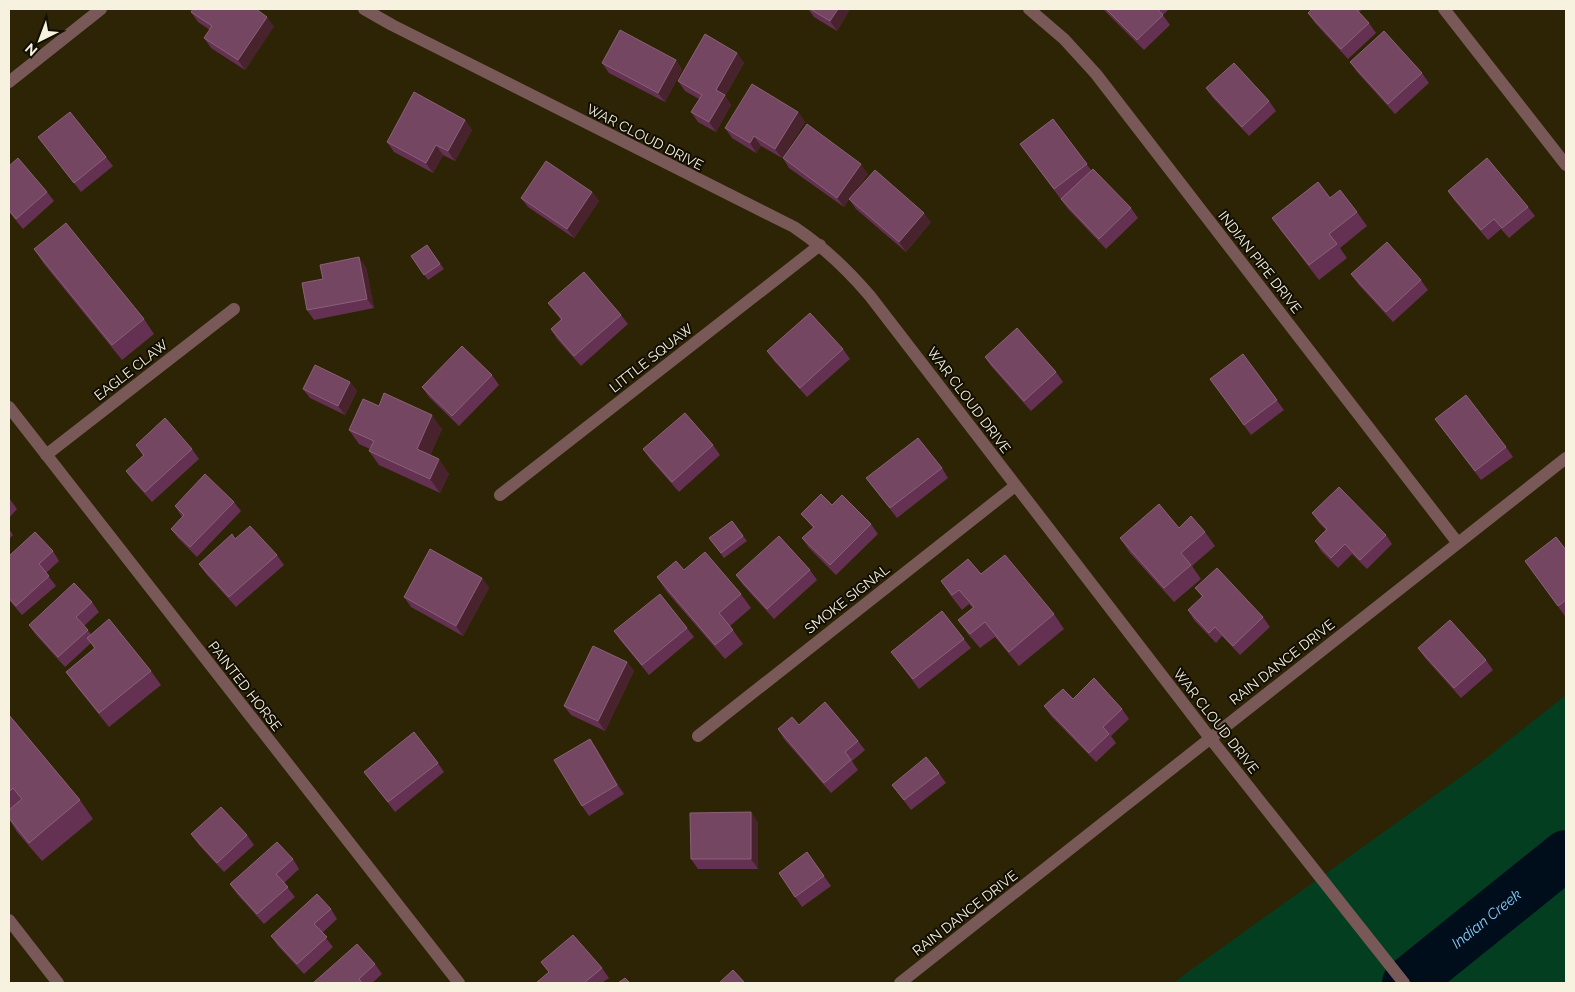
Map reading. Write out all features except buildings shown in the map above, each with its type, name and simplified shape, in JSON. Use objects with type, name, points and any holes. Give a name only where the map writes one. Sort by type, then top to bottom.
[{"type":"street","points":[[9,82],[101,9]]},
{"type":"street","name":"WAR CLOUD DRIVE","points":[[364,9],[392,25],[794,228],[820,245],[846,267],[1210,738],[1404,983]]},
{"type":"street","name":"INDIAN PIPE DRIVE","points":[[1029,9],[1064,39],[1096,74],[1457,542]]},
{"type":"street","points":[[1444,9],[1566,166]]},
{"type":"street","name":"LITTLE SQUAW","points":[[500,495],[820,245]]},
{"type":"street","name":"EAGLE CLAW","points":[[46,455],[234,309]]},
{"type":"street","name":"PAINTED HORSE","points":[[9,407],[458,983]]},
{"type":"street","name":"RAIN DANCE DRIVE","points":[[900,983],[1457,542],[1566,458]]},
{"type":"street","name":"SMOKE SIGNAL","points":[[698,736],[1015,486]]},
{"type":"street","points":[[9,920],[58,983]]},
{"type":"green space","points":[[1566,695],[1566,983],[1173,983],[1480,763]]},
{"type":"waterway","name":"Indian Creek","points":[[1407,983],[1566,855]]}]
